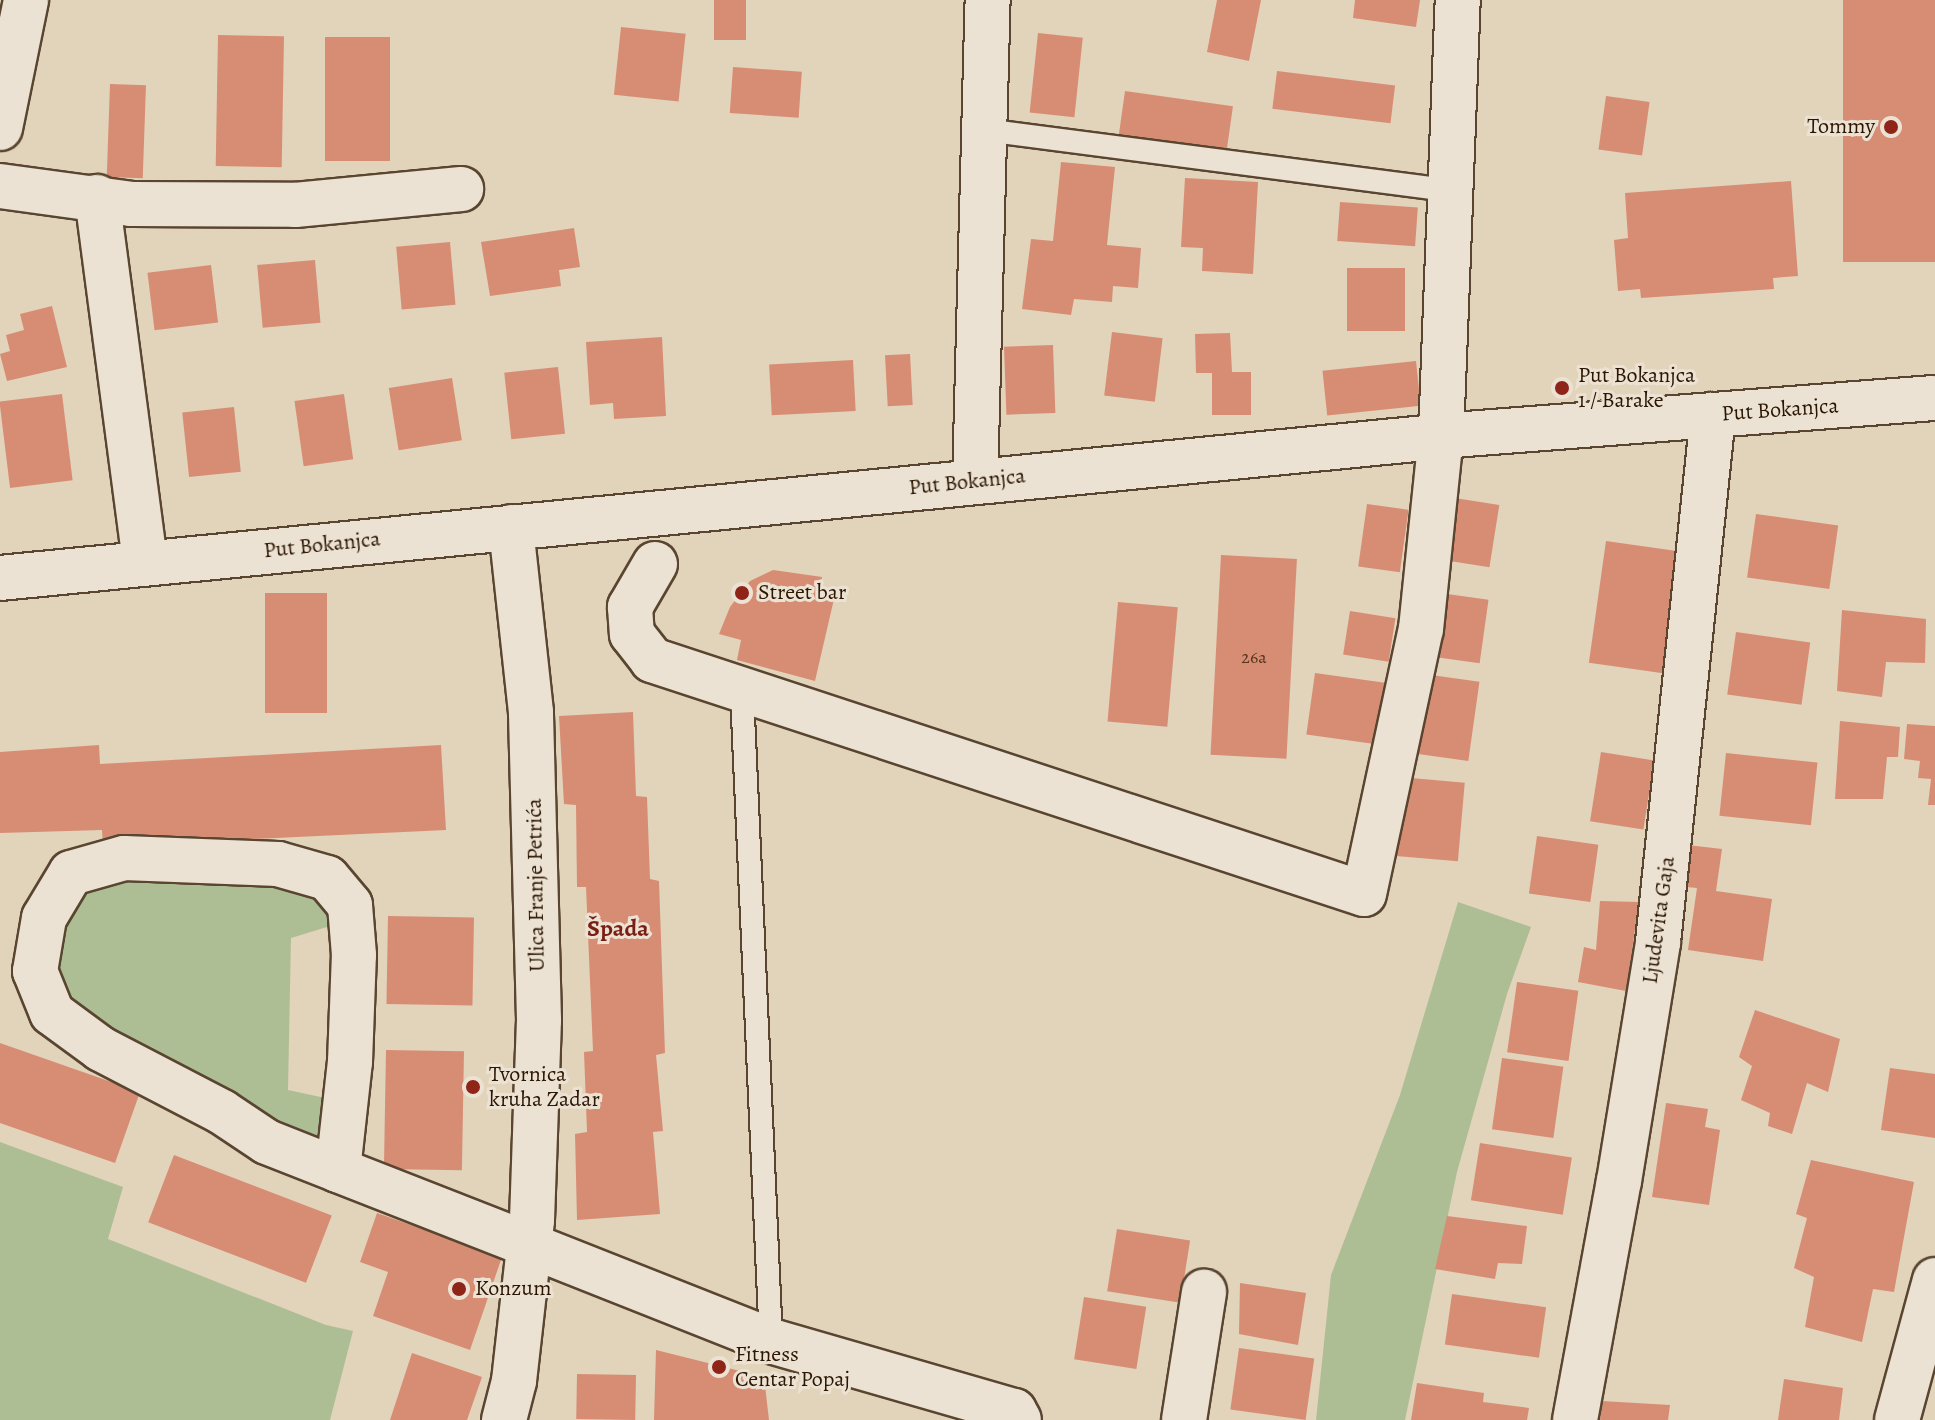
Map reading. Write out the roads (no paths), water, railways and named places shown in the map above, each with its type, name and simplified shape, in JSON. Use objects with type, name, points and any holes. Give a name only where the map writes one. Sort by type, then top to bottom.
[{"type":"street","points":[[0,128],[26,0]]},
{"type":"street","points":[[975,482],[988,0]]},
{"type":"street","points":[[655,564],[630,607],[632,634],[652,660],[742,693],[1364,894],[1421,629],[1441,436],[1458,0]]},
{"type":"street","points":[[0,186],[131,204],[295,205],[461,189]]},
{"type":"street","points":[[97,197],[145,562]]},
{"type":"street","name":"Put Bokanjca","points":[[0,578],[1441,436],[1935,398]]},
{"type":"street","name":"Ljudevita Gaja","points":[[1575,1420],[1619,1181],[1658,942],[1713,415]]},
{"type":"street","name":"Ulica Franje Petrića","points":[[504,1420],[514,1381],[529,1245],[539,1020],[532,728],[511,527]]},
{"type":"street","points":[[0,547],[46,573]]},
{"type":"street","points":[[338,1170],[350,1062],[354,955],[350,905],[327,878],[278,864],[124,858],[71,873],[44,918],[35,971],[52,1013],[101,1049],[222,1112],[267,1142],[771,1341],[1014,1411],[1019,1420]]},
{"type":"street","points":[[1897,1420],[1935,1280]]},
{"type":"street","points":[[1184,1420],[1204,1292]]},
{"type":"lane","points":[[985,130],[1450,190]]},
{"type":"lane","points":[[742,693],[771,1341]]},
{"type":"place","name":"Tommy","points":[[1891,127]]},
{"type":"place","name":"Put Bokanjca 1 / Barake","points":[[1562,388]]},
{"type":"place","name":"Street bar","points":[[742,593]]},
{"type":"place","name":"Tvornica kruha Zadar","points":[[473,1087]]},
{"type":"place","name":"Konzum","points":[[459,1289]]},
{"type":"place","name":"Fitness Centar Popaj","points":[[719,1367]]},
{"type":"district","name":"Špada","points":[[618,929]]}]
